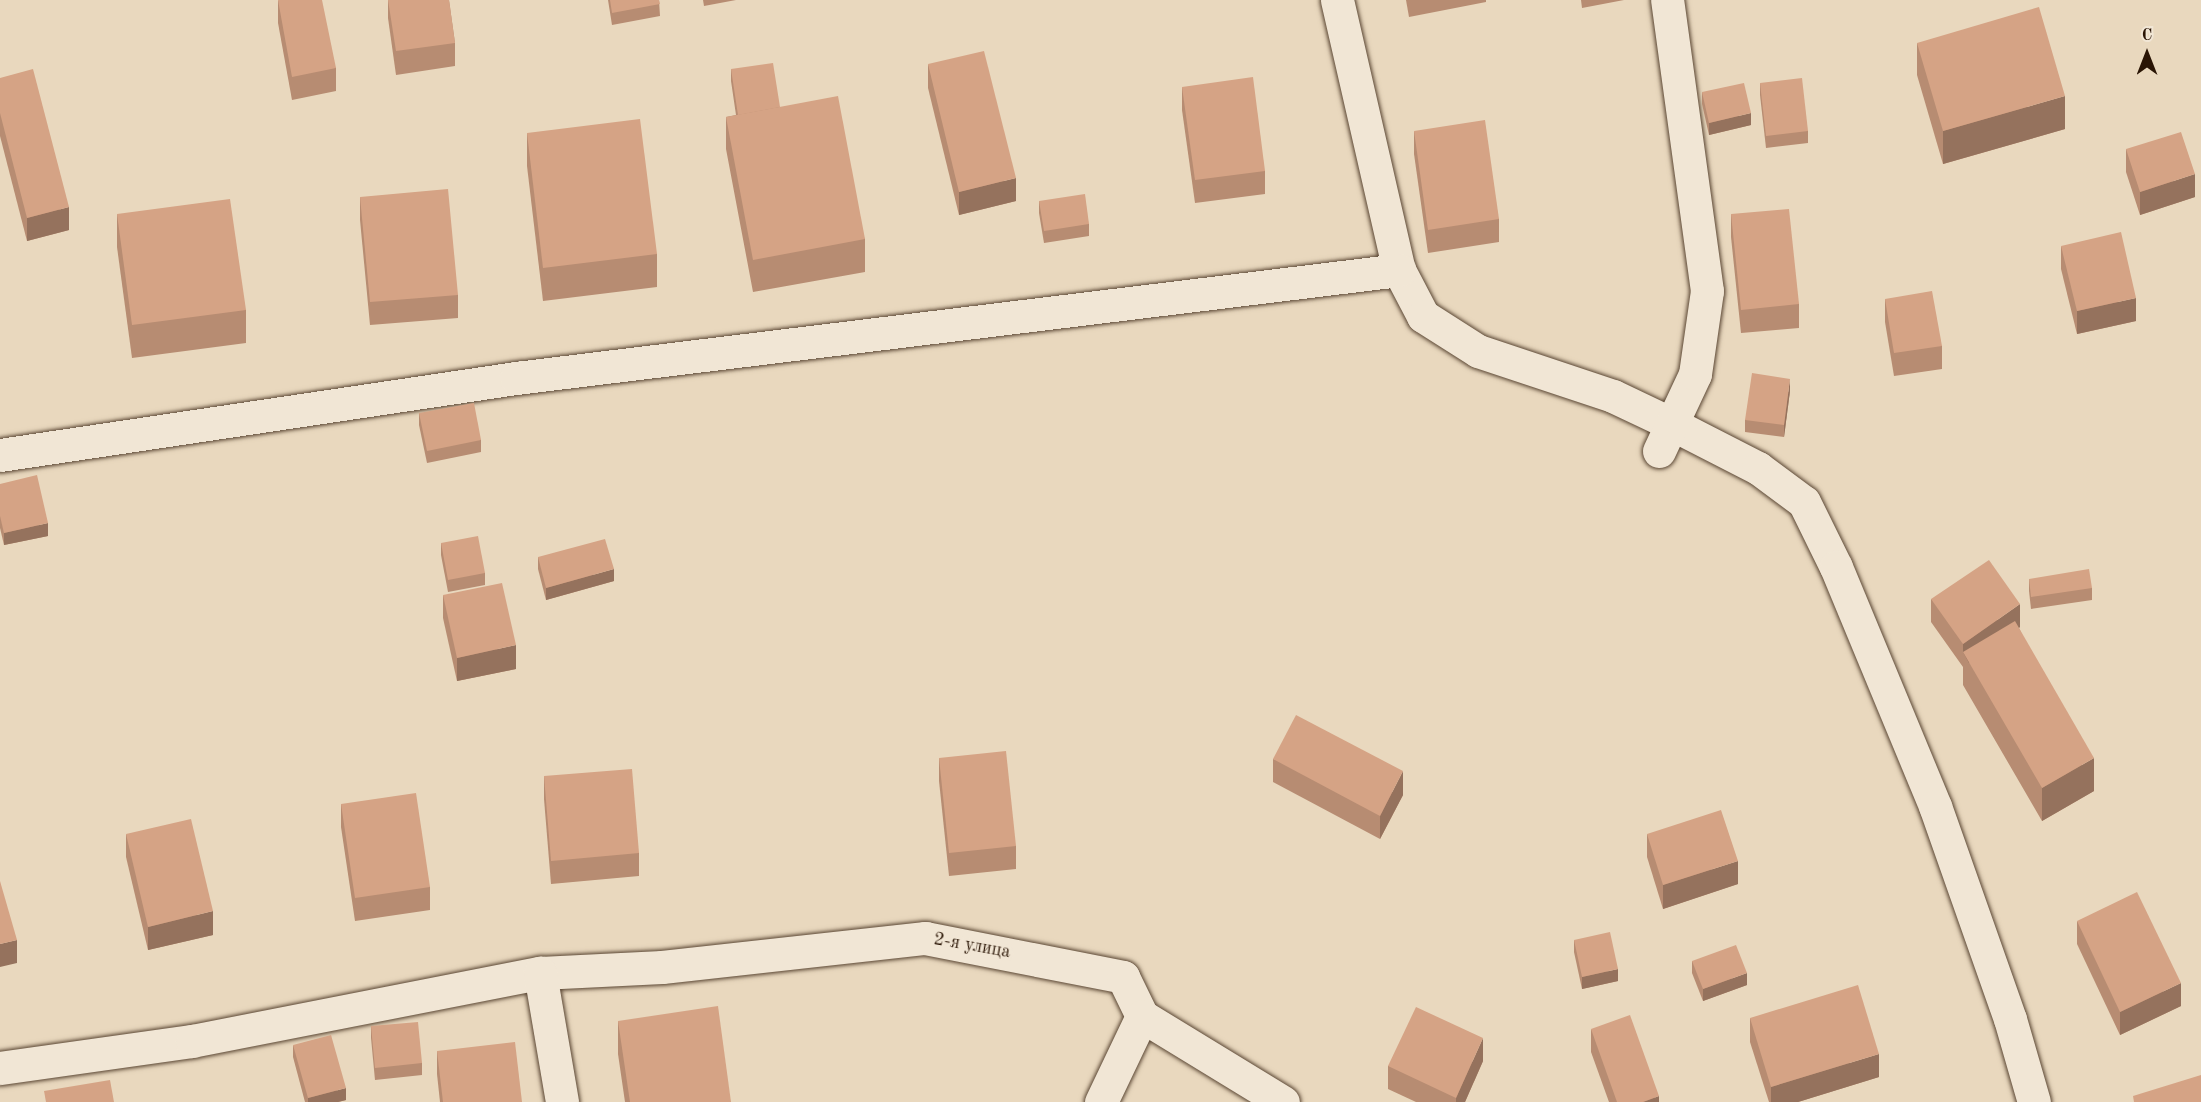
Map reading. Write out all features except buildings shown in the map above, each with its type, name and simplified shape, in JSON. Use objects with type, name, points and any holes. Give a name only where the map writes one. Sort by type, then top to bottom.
[{"type":"street","points":[[1337,0],[1399,270],[1423,316],[1478,351],[1613,396],[1665,437],[1758,468],[1804,502],[1836,567],[1935,806],[2010,1019],[2032,1102]]},
{"type":"street","points":[[1665,437],[1695,374],[1707,291],[1667,0]]},
{"type":"street","points":[[0,455],[516,378],[1399,270]]},
{"type":"street","name":"2-я улица","points":[[540,973],[662,967],[925,938],[1123,976],[1142,1016]]},
{"type":"street","points":[[0,1068],[192,1041],[540,973],[562,1102]]},
{"type":"street","points":[[1101,1102],[1142,1016],[1283,1102]]}]
